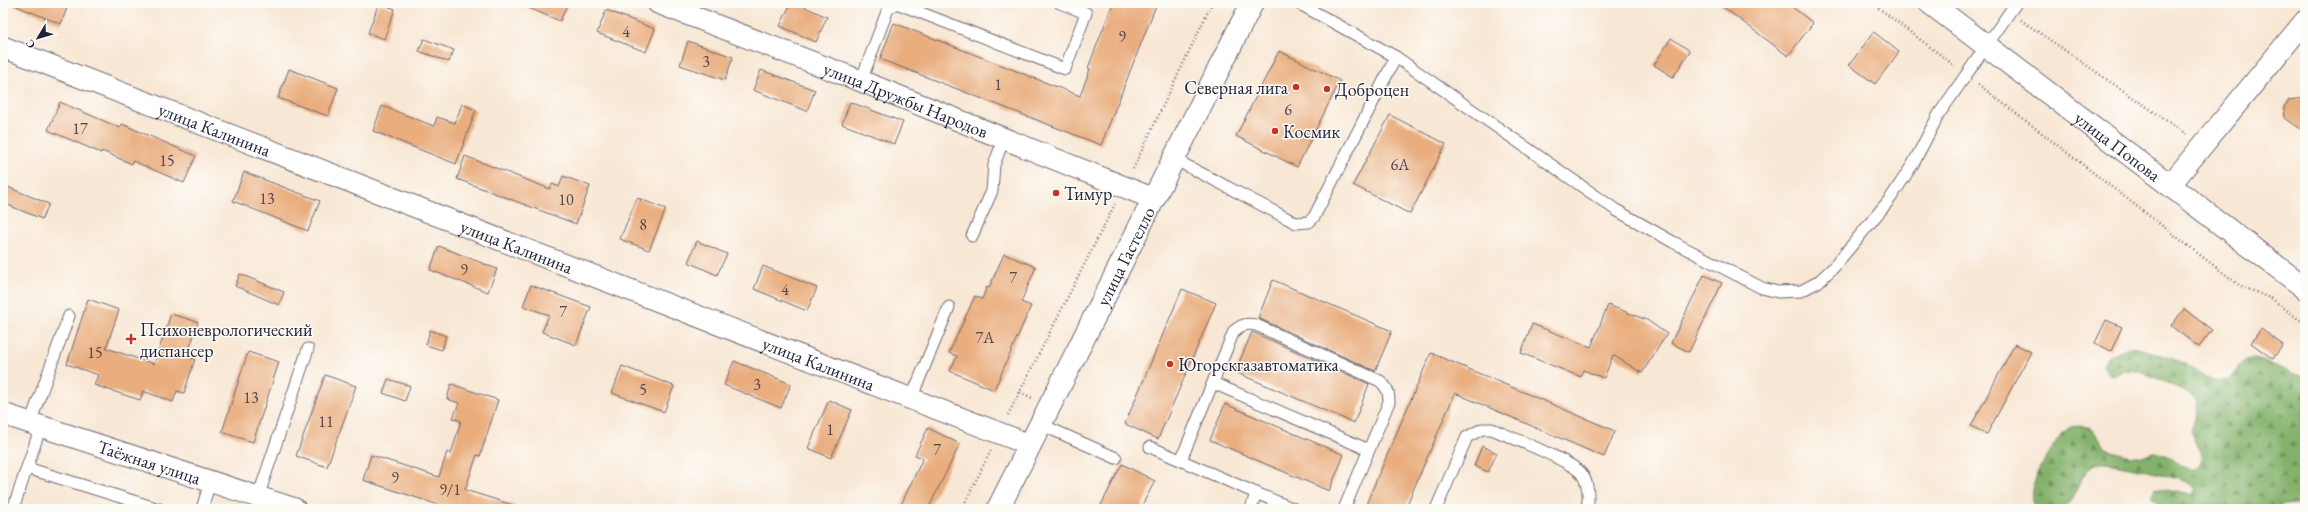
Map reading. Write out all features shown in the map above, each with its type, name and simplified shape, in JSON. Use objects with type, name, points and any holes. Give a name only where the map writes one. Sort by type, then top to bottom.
[{"type":"street","name":"улица Дружбы Народов","points":[[658,3],[861,81],[1154,199]]},
{"type":"street","name":"улица Гастелло","points":[[998,509],[1252,3]]},
{"type":"street","name":"улица Попова","points":[[1930,3],[1986,44],[2305,288]]},
{"type":"street","points":[[2170,185],[2303,28]]},
{"type":"street","name":"улица Калинина","points":[[3,47],[1030,445]]},
{"type":"street","name":"Таёжная улица","points":[[3,414],[296,509]]},
{"type":"lane","points":[[861,81],[888,9],[896,3],[1065,69],[1086,13],[1060,3]]},
{"type":"lane","points":[[1298,3],[1396,57],[1616,210],[1673,242],[1755,284],[1778,292],[1801,291],[1818,282],[1833,268],[1900,184],[1928,138],[1939,114],[1965,74],[2013,7]]},
{"type":"lane","points":[[1174,159],[1296,223],[1310,222],[1314,217],[1396,57]]},
{"type":"lane","points":[[972,236],[992,191],[994,165],[1004,138]]},
{"type":"lane","points":[[910,399],[949,307]]},
{"type":"lane","points":[[13,509],[27,468],[36,425],[68,316]]},
{"type":"lane","points":[[1181,460],[1234,331],[1244,324],[1256,325],[1380,381],[1386,386],[1389,393],[1389,402],[1344,509]]},
{"type":"lane","points":[[258,497],[308,349]]},
{"type":"lane","points":[[1213,383],[1369,450]]},
{"type":"lane","points":[[1040,424],[1116,458]]},
{"type":"lane","points":[[1436,509],[1467,437],[1482,429],[1492,429],[1574,466],[1586,481],[1589,496],[1587,509]]},
{"type":"lane","points":[[1150,447],[1256,494],[1294,509]]},
{"type":"lane","points":[[27,468],[159,509]]},
{"type":"lane","points":[[202,509],[210,482]]},
{"type":"lane","points":[[1251,509],[1256,494]]},
{"type":"path","points":[[962,509],[1124,187],[1212,3]]},
{"type":"path","points":[[1872,3],[2239,285],[2272,299],[2305,324]]},
{"type":"path","points":[[2013,7],[2188,136]]},
{"type":"green space","points":[[2129,347],[2154,352],[2170,358],[2193,368],[2209,379],[2216,381],[2230,380],[2241,364],[2248,359],[2264,361],[2305,377],[2305,503],[2284,505],[2277,509],[2163,509],[2151,496],[2155,488],[2192,495],[2196,489],[2190,483],[2172,477],[2114,464],[2098,463],[2091,467],[2086,473],[2066,506],[2058,510],[2039,509],[2032,502],[2034,483],[2052,447],[2064,432],[2074,426],[2091,428],[2108,448],[2122,454],[2130,456],[2144,456],[2159,453],[2190,468],[2195,468],[2199,463],[2202,457],[2190,431],[2198,405],[2193,398],[2186,392],[2176,387],[2133,370],[2127,370],[2112,375],[2105,369],[2103,364],[2108,356]]},
{"type":"building","points":[[9,3],[69,3],[61,24]]},
{"type":"building","points":[[379,3],[395,9],[384,39],[368,33]]},
{"type":"building","points":[[516,3],[568,3],[560,21]]},
{"type":"building","points":[[791,3],[796,3],[827,17],[816,42],[780,26]]},
{"type":"building","points":[[1113,3],[1157,3],[1101,145],[880,59],[894,23],[1080,96],[1090,69],[1088,68]]},
{"type":"building","points":[[1718,3],[1787,3],[1813,23],[1788,56]]},
{"type":"building","points":[[606,10],[655,29],[646,52],[597,33]]},
{"type":"building","points":[[1874,32],[1899,52],[1875,84],[1849,65]]},
{"type":"building","points":[[1671,38],[1690,51],[1673,77],[1654,65]]},
{"type":"building","points":[[424,39],[454,50],[449,62],[419,51]]},
{"type":"building","points":[[688,41],[733,57],[725,80],[680,65]]},
{"type":"building","points":[[1279,51],[1340,81],[1297,167],[1236,136]]},
{"type":"building","points":[[289,69],[338,88],[328,116],[278,98]]},
{"type":"building","points":[[761,70],[815,90],[807,111],[753,90]]},
{"type":"building","points":[[2305,98],[2305,132],[2285,118],[2284,107],[2289,100]]},
{"type":"building","points":[[60,102],[120,128],[122,124],[196,156],[184,183],[133,161],[132,164],[102,151],[101,153],[48,130]]},
{"type":"building","points":[[850,102],[903,122],[894,144],[842,124]]},
{"type":"building","points":[[462,104],[476,110],[456,164],[373,131],[382,106],[434,126],[437,117],[455,123]]},
{"type":"building","points":[[1390,115],[1446,144],[1410,214],[1353,185]]},
{"type":"building","points":[[465,156],[550,189],[552,184],[559,187],[563,176],[590,186],[576,224],[457,179]]},
{"type":"building","points":[[244,172],[320,201],[308,231],[233,201]]},
{"type":"building","points":[[3,185],[49,204],[42,219],[3,203]]},
{"type":"building","points":[[637,198],[666,209],[649,250],[620,239]]},
{"type":"building","points":[[697,241],[727,254],[717,275],[688,262]]},
{"type":"building","points":[[439,246],[497,269],[488,292],[430,270]]},
{"type":"building","points":[[1004,254],[1036,267],[1021,302],[1031,306],[994,390],[950,371],[957,356],[949,353],[975,296],[982,299],[987,287],[989,288]]},
{"type":"building","points":[[763,266],[817,288],[807,311],[754,289]]},
{"type":"building","points":[[240,274],[284,292],[279,305],[235,286]]},
{"type":"building","points":[[1704,275],[1722,283],[1689,352],[1671,343]]},
{"type":"building","points":[[1273,280],[1392,331],[1375,371],[1258,318]]},
{"type":"building","points":[[531,285],[591,307],[576,345],[542,332],[549,315],[523,306]]},
{"type":"building","name":"Югорскгазавтоматика","points":[[1182,289],[1216,303],[1158,439],[1125,424]]},
{"type":"building","points":[[88,299],[119,310],[106,348],[154,364],[171,314],[198,322],[187,357],[195,359],[184,393],[177,391],[173,402],[143,391],[140,400],[94,385],[98,375],[67,364]]},
{"type":"building","points":[[1608,305],[1647,320],[1667,334],[1642,373],[1613,355],[1604,378],[1583,370],[1581,377],[1521,353],[1532,324],[1591,347]]},
{"type":"building","points":[[2184,309],[2212,330],[2199,347],[2171,326]]},
{"type":"building","points":[[2106,320],[2122,327],[2111,351],[2095,343]]},
{"type":"building","points":[[2261,329],[2283,345],[2273,359],[2251,343]]},
{"type":"building","points":[[430,330],[446,336],[442,350],[426,345]]},
{"type":"building","points":[[1252,332],[1369,384],[1354,423],[1235,372]]},
{"type":"building","points":[[2015,344],[2031,352],[1987,434],[1971,426]]},
{"type":"building","points":[[248,352],[279,362],[253,442],[222,432]]},
{"type":"building","points":[[1431,353],[1615,431],[1604,457],[1455,393],[1405,509],[1364,509]]},
{"type":"building","points":[[734,361],[791,384],[781,408],[724,385]]},
{"type":"building","points":[[622,366],[674,386],[664,412],[612,393]]},
{"type":"building","points":[[325,375],[356,386],[327,467],[296,456]]},
{"type":"building","points":[[388,379],[410,386],[405,401],[383,393]]},
{"type":"building","points":[[451,384],[498,400],[480,456],[477,455],[465,490],[516,506],[515,509],[451,509],[363,480],[371,455],[439,477],[447,452],[451,454],[461,421],[453,418],[459,403],[447,399]]},
{"type":"building","points":[[829,400],[852,410],[831,458],[808,448]]},
{"type":"building","points":[[1225,404],[1344,455],[1329,491],[1210,440]]},
{"type":"building","points":[[928,428],[960,444],[928,509],[899,509],[923,458],[915,455]]},
{"type":"building","points":[[1482,446],[1497,453],[1488,472],[1474,466]]},
{"type":"building","points":[[1122,464],[1155,481],[1140,509],[1099,509]]},
{"type":"place","name":"Северная лига","points":[[1296,87]]},
{"type":"place","name":"Доброцен","points":[[1327,89]]},
{"type":"place","name":"Космик","points":[[1275,131]]},
{"type":"place","name":"Тимур","points":[[1056,193]]},
{"type":"place","name":"Психоневрологический диспансер","points":[[131,339]]},
{"type":"place","name":"Югорскгазавтоматика","points":[[1170,364]]}]
